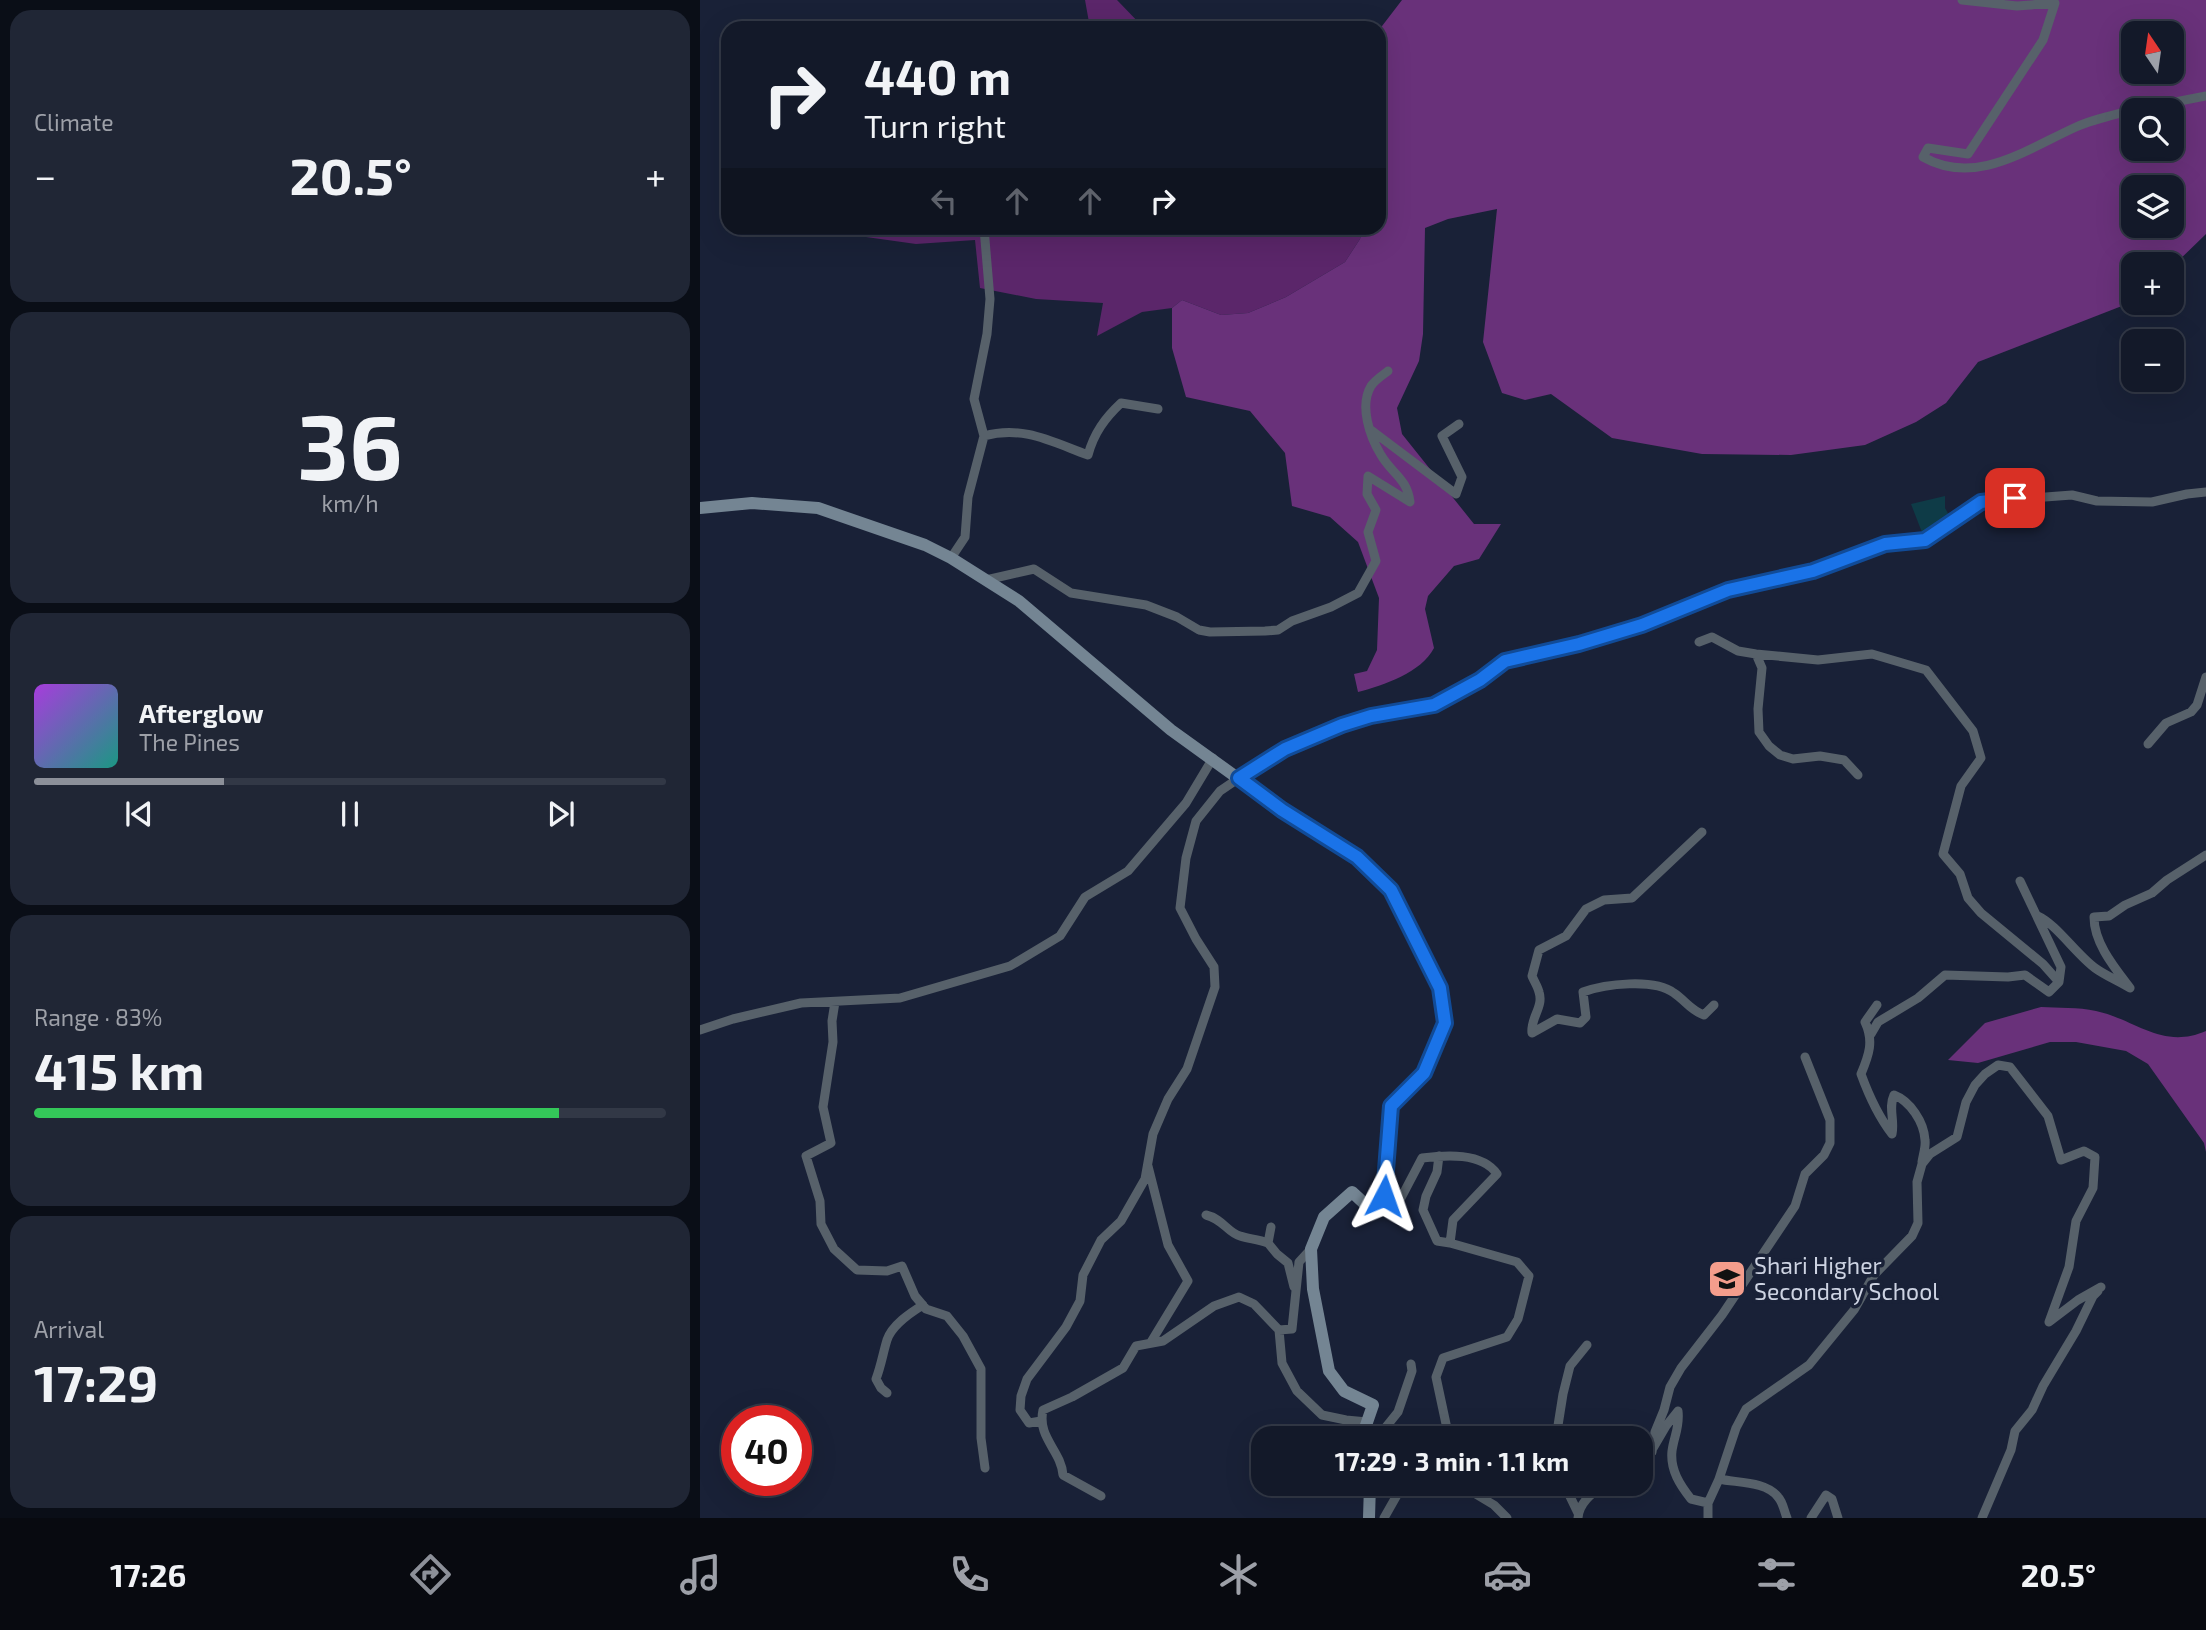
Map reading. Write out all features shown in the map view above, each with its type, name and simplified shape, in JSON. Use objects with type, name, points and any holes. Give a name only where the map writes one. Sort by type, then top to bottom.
[{"type":"street","points":[[1962,0],[2017,6],[2055,3],[2043,40],[1968,154],[1928,148],[1923,157],[1952,169],[1980,169],[1997,164],[2079,126],[2121,114]]},
{"type":"street","points":[[2184,100],[2206,96]]},
{"type":"street","points":[[951,558],[965,537],[968,497],[984,436],[974,399],[987,334],[990,299],[985,235]]},
{"type":"street","points":[[986,580],[1034,569],[1071,593],[1146,606],[1177,617],[1199,630],[1210,632],[1278,630],[1292,621],[1331,607],[1358,593],[1376,561],[1368,532],[1376,510],[1367,494],[1368,475],[1410,502],[1408,487],[1381,456],[1369,429],[1365,402],[1371,386],[1388,371]]},
{"type":"street","points":[[984,436],[996,433],[1038,434],[1088,454],[1105,418],[1121,403],[1158,409]]},
{"type":"street","points":[[1369,429],[1456,494],[1462,477],[1442,436],[1459,424]]},
{"type":"street","points":[[1041,1421],[1029,1423],[1020,1410],[1027,1378],[1066,1327],[1080,1301],[1083,1275],[1101,1240],[1121,1221],[1145,1179],[1153,1134],[1168,1099],[1187,1069],[1215,987],[1214,967],[1180,908],[1186,858],[1196,821],[1220,791],[1285,749],[1371,716],[1434,705],[1480,680],[1505,661],[1579,644],[1642,625],[1728,590],[1813,571],[1885,544],[1925,540],[1981,502],[2072,495],[2097,501],[2152,502],[2206,492]]},
{"type":"street","points":[[700,508],[752,503],[818,508],[925,545],[951,558],[1019,601],[1171,730],[1282,810],[1357,857],[1391,890],[1440,988],[1445,1023],[1424,1073],[1391,1106],[1384,1196]]},
{"type":"street","points":[[1699,642],[1712,637],[1738,651],[1818,660],[1872,654],[1926,670],[1968,723],[1981,758],[1961,786],[1943,854],[1960,874],[1968,898],[1981,913],[2043,964],[2059,982]]},
{"type":"street","points":[[1756,654],[1762,668],[1759,732],[1769,746],[1780,755],[1793,759],[1820,756],[1844,760],[1858,775]]},
{"type":"street","points":[[2148,744],[2166,723],[2191,712],[2197,705],[2206,677]]},
{"type":"street","points":[[700,1030],[733,1018],[801,1003],[900,998],[1010,967],[1060,936],[1085,897],[1128,871],[1185,803],[1213,758]]},
{"type":"street","points":[[1703,832],[1632,898],[1604,901],[1586,909],[1566,936],[1539,950],[1532,976],[1541,994],[1540,1006],[1531,1025],[1532,1033],[1557,1019],[1580,1023],[1586,1017],[1583,992],[1600,986],[1662,986],[1693,1011],[1704,1015],[1714,1005]]},
{"type":"street","points":[[2038,916],[2047,920],[2060,937],[2095,968],[2130,988],[2094,932],[2094,917],[2109,916],[2125,905],[2152,893],[2206,855]]},
{"type":"street","points":[[1871,1034],[1878,1022],[1918,998],[1945,975],[2025,975],[2049,992],[2059,982],[2061,967],[2020,881]]},
{"type":"street","points":[[835,1002],[833,1042],[823,1107],[831,1143],[806,1156],[820,1201],[821,1224],[834,1249],[857,1270],[887,1271],[902,1266],[915,1296],[926,1309],[947,1316],[964,1336],[981,1370],[981,1438],[985,1468]]},
{"type":"street","points":[[1708,1518],[1708,1503],[1736,1428],[1746,1409],[1810,1365],[1854,1310],[1874,1275],[1912,1236],[1919,1223],[1917,1182],[1925,1139],[1914,1110],[1904,1098],[1894,1095],[1890,1105],[1894,1121],[1892,1134],[1869,1096],[1861,1074],[1870,1053],[1871,1034],[1866,1022],[1877,1005]]},
{"type":"street","points":[[1653,1446],[1670,1387],[1681,1368],[1722,1315],[1795,1206],[1805,1174],[1824,1155],[1830,1143],[1830,1120],[1805,1057]]},
{"type":"street","points":[[1922,1164],[1930,1154],[1957,1137],[1966,1102],[1975,1085],[1998,1065],[2010,1067],[2048,1116],[2061,1160],[2084,1151],[2095,1157],[2093,1188],[2076,1222],[2069,1267],[2049,1322],[2101,1287],[2093,1296],[2032,1410],[2015,1431],[2011,1450],[1982,1518]]},
{"type":"street","points":[[1439,1156],[1437,1172],[1423,1210],[1437,1241],[1517,1262],[1529,1276],[1518,1319],[1507,1337],[1443,1358],[1436,1377],[1446,1426]]},
{"type":"street","points":[[1279,1330],[1293,1329],[1299,1262],[1311,1249],[1324,1217],[1352,1192],[1366,1205],[1384,1196],[1401,1198],[1422,1158],[1469,1157],[1494,1170],[1497,1174],[1453,1220],[1450,1243]]},
{"type":"street","points":[[1147,1164],[1168,1245],[1188,1282],[1151,1342]]},
{"type":"street","points":[[1206,1215],[1217,1217],[1238,1236],[1268,1242],[1288,1263],[1296,1303]]},
{"type":"street","points":[[1268,1242],[1271,1227]]},
{"type":"street","points":[[1311,1249],[1313,1289],[1329,1371],[1344,1391],[1373,1405],[1366,1426]]},
{"type":"street","points":[[1101,1496],[1063,1475],[1062,1465],[1048,1443],[1041,1421],[1043,1410],[1123,1368],[1136,1346],[1163,1341],[1214,1306],[1240,1297],[1254,1304],[1279,1330],[1282,1363],[1297,1391],[1322,1415],[1367,1422]]},
{"type":"street","points":[[887,1393],[876,1379],[888,1338],[907,1315],[923,1305]]},
{"type":"street","points":[[1558,1426],[1570,1366],[1587,1345]]},
{"type":"street","points":[[1387,1426],[1398,1412],[1412,1371],[1411,1364]]},
{"type":"street","points":[[1653,1450],[1665,1426],[1678,1411],[1680,1425],[1672,1452],[1677,1480],[1691,1499],[1708,1503]]},
{"type":"street","points":[[1719,1479],[1754,1484],[1773,1492],[1780,1498],[1787,1518]]},
{"type":"street","points":[[1811,1518],[1826,1494],[1832,1499],[1838,1518]]},
{"type":"street","points":[[1369,1518],[1370,1496]]},
{"type":"street","points":[[1384,1518],[1396,1496]]},
{"type":"street","points":[[1479,1496],[1494,1505],[1507,1518]]},
{"type":"street","points":[[1569,1496],[1578,1515]]},
{"type":"street","points":[[1578,1515],[1589,1496]]},
{"type":"shaded area","points":[[1085,0],[1117,0],[1137,21],[1089,21]]},
{"type":"shaded area","points":[[1402,0],[2206,0],[2206,234],[2184,255],[2184,252],[2121,252],[2121,306],[1978,362],[1946,403],[1916,422],[1865,445],[1791,455],[1702,454],[1612,438],[1551,394],[1525,400],[1502,393],[1483,342],[1497,209],[1448,219],[1425,228],[1423,334],[1419,361],[1397,408],[1402,434],[1474,524],[1501,524],[1479,559],[1454,566],[1428,596],[1425,609],[1434,648],[1428,657],[1401,677],[1358,692],[1354,674],[1367,671],[1377,650],[1379,598],[1358,542],[1330,517],[1292,506],[1285,453],[1250,411],[1186,397],[1172,348],[1172,308],[1182,300],[1221,315],[1248,313],[1286,297],[1345,262],[1361,235],[1386,235],[1386,21]]},
{"type":"shaded area","points":[[852,235],[1361,235],[1345,262],[1286,297],[1248,313],[1221,315],[1182,300],[1172,308],[1142,312],[1097,336],[1103,303],[1036,299],[980,288],[975,240],[916,244]]},
{"type":"shaded area","points":[[2041,1007],[2096,1011],[2150,1031],[2176,1037],[2206,1031],[2206,1152],[2204,1143],[2148,1064],[2126,1051],[2076,1042],[2050,1042],[1978,1063],[1948,1060],[1985,1023]]},
{"type":"water","points":[[1945,496],[1945,508],[1950,517],[1945,523],[1923,535],[1911,504]]},
{"type":"place","name":"Shari Higher Secondary School","points":[[1727,1279]]},
{"type":"route","points":[[1384,1196],[1391,1106],[1424,1073],[1445,1023],[1440,988],[1391,890],[1357,857],[1282,810],[1239,778],[1285,749],[1342,725],[1371,716],[1434,705],[1480,680],[1505,661],[1579,644],[1642,625],[1728,590],[1813,571],[1885,544],[1925,540],[1981,502],[2015,498]]}]
